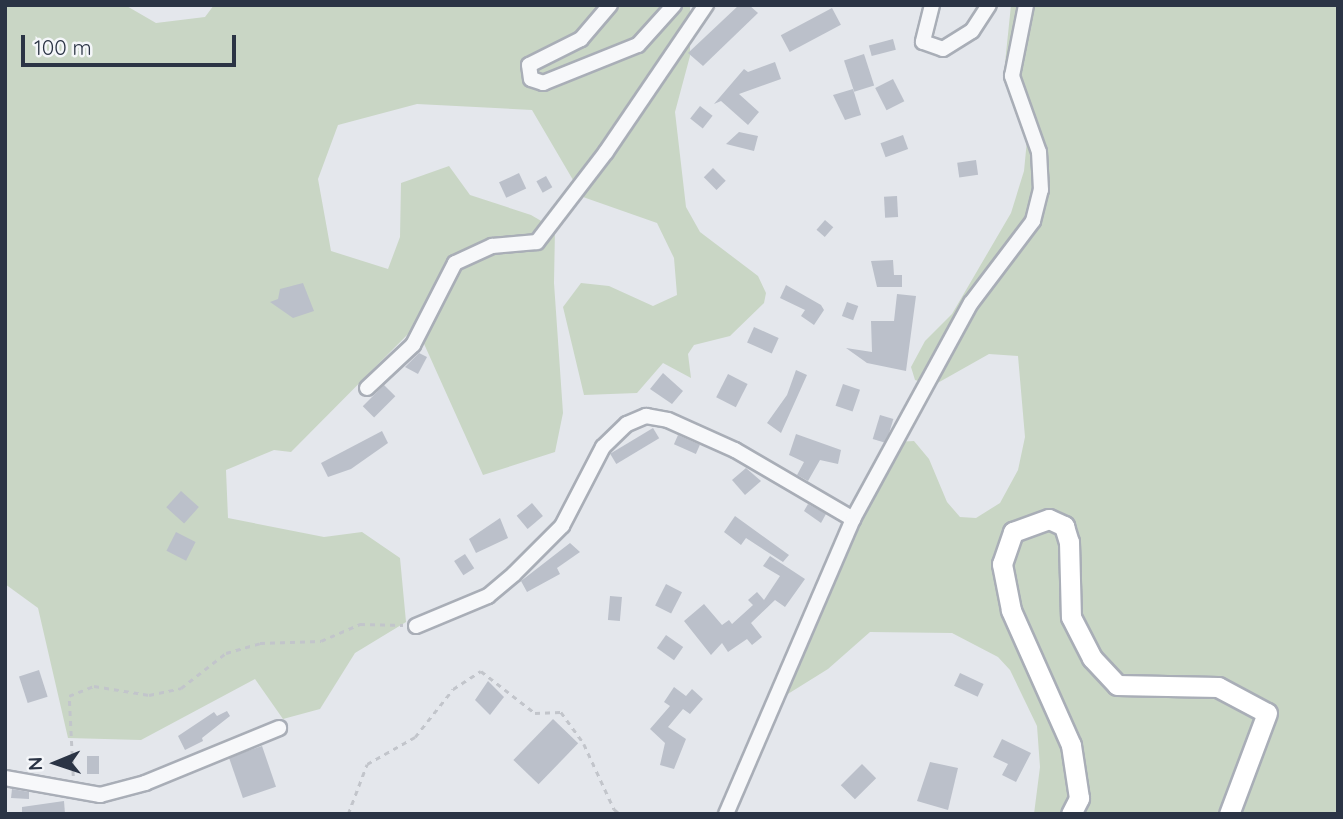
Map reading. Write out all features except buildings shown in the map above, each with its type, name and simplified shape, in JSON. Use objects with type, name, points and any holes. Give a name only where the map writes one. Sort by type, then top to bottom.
[{"type":"main road","points":[[1071,814],[1079,798],[1079,780],[1071,745],[1011,610],[1002,564],[1013,532],[1049,519],[1064,526],[1069,542],[1071,617],[1092,658],[1118,685],[1218,687],[1267,713],[1229,814]]},
{"type":"street","points":[[610,5],[581,39],[529,65],[531,79],[543,83],[638,45],[674,5]]},
{"type":"street","points":[[367,388],[413,345],[455,262],[492,246],[537,242],[606,152],[706,5]]},
{"type":"street","points":[[932,5],[922,32],[923,42],[933,49],[943,49],[972,31],[989,5]]},
{"type":"street","points":[[726,814],[853,519],[971,303],[1033,221],[1041,190],[1038,152],[1012,76],[1026,5]]},
{"type":"street","points":[[416,626],[488,596],[514,574],[562,526],[603,447],[627,424],[646,416],[668,419],[735,450],[853,519]]},
{"type":"street","points":[[5,778],[100,795],[145,783],[279,728]]},
{"type":"path","points":[[74,789],[68,738],[69,696],[94,685],[149,695],[181,688],[226,653],[260,643],[321,641],[360,624],[416,626]]},
{"type":"path","points":[[348,814],[367,764],[415,737],[453,689],[481,671],[535,713],[561,712],[584,744],[614,810],[620,814]]},
{"type":"green space","points":[[5,5],[125,5],[156,23],[205,17],[214,5],[690,5],[690,56],[675,112],[686,207],[700,232],[758,276],[766,293],[764,303],[730,336],[694,345],[688,354],[691,378],[663,363],[637,393],[584,395],[563,307],[581,283],[609,286],[653,306],[677,295],[674,258],[657,223],[583,197],[532,110],[417,104],[338,125],[318,179],[331,251],[388,269],[400,237],[401,183],[449,166],[470,195],[531,215],[555,229],[554,283],[563,413],[555,452],[483,475],[416,326],[291,452],[274,450],[226,470],[228,518],[324,537],[362,532],[400,558],[406,622],[355,653],[320,709],[283,719],[255,679],[141,740],[68,738],[38,608],[5,584]]},
{"type":"green space","points":[[1011,5],[1338,5],[1338,814],[1034,814],[1040,767],[1037,726],[1010,670],[998,657],[952,633],[870,632],[828,669],[783,697],[796,628],[831,551],[896,442],[914,441],[929,459],[947,502],[960,517],[976,518],[1000,503],[1018,470],[1025,437],[1018,356],[989,354],[934,385],[915,380],[911,367],[925,341],[952,314],[1011,213],[1024,171],[1028,130],[1014,108],[1004,73]]}]
